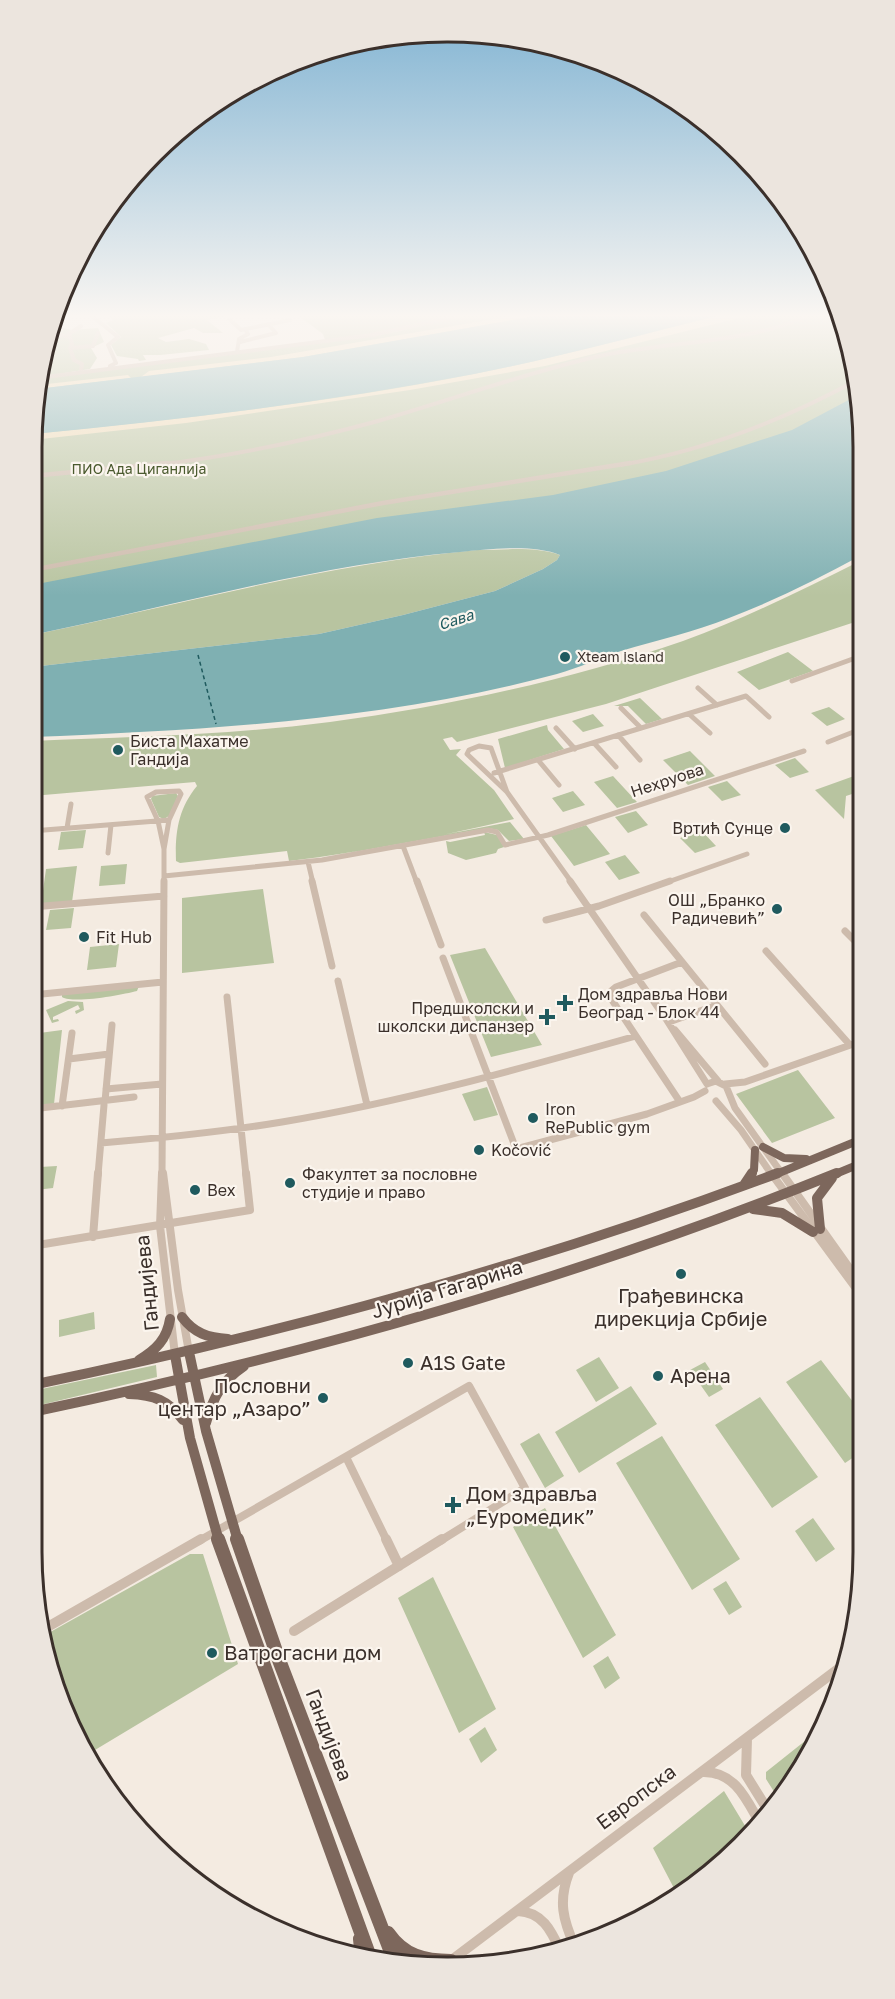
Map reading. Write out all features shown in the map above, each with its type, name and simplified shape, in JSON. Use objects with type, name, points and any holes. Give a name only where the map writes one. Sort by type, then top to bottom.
[{"type":"main road","name":"Јурија Гагарина","points":[[42,1383],[247,1338],[507,1265],[744,1185],[853,1143]]},
{"type":"main road","points":[[744,1185],[754,1170],[759,1148],[789,1159],[821,1156]]},
{"type":"main road","name":"Јурија Гагарина","points":[[42,1410],[252,1362],[492,1295],[588,1265],[746,1209],[853,1167]]},
{"type":"main road","points":[[746,1209],[782,1213],[816,1230],[817,1198],[836,1174]]},
{"type":"main road","points":[[182,1317],[190,1328],[206,1337],[247,1338]]},
{"type":"main road","points":[[131,1365],[161,1344],[169,1329],[170,1319]]},
{"type":"main road","name":"Гандијева","points":[[189,1352],[193,1376],[231,1522],[277,1652],[392,1953]]},
{"type":"main road","name":"Гандијева","points":[[175,1355],[188,1426],[215,1531],[244,1617],[367,1949]]},
{"type":"main road","points":[[206,1426],[215,1391],[228,1377],[252,1362]]},
{"type":"main road","points":[[119,1393],[160,1397],[177,1411],[188,1426]]},
{"type":"main road","points":[[377,1914],[392,1940],[410,1955]]},
{"type":"main road","points":[[359,1926],[361,1947]]},
{"type":"street","points":[[42,475],[151,465],[275,445],[413,409]]},
{"type":"street","points":[[42,568],[372,506],[642,460],[744,432],[799,409]]},
{"type":"street","points":[[792,681],[853,659]]},
{"type":"street","points":[[698,688],[717,705]]},
{"type":"street","points":[[489,775],[746,696],[770,717]]},
{"type":"street","points":[[621,708],[640,728]]},
{"type":"street","points":[[689,714],[710,733]]},
{"type":"street","points":[[556,728],[574,749]]},
{"type":"street","points":[[828,742],[853,732]]},
{"type":"street","name":"Нехруова","points":[[618,735],[640,760]]},
{"type":"street","name":"Нехруова","points":[[594,743],[616,767]]},
{"type":"street","points":[[507,792],[467,754],[469,750],[479,746],[491,748],[507,792],[671,1025],[725,1088],[759,1148],[853,1284]]},
{"type":"street","name":"Нехруова","points":[[308,862],[488,830],[497,832],[505,844],[539,837],[804,751]]},
{"type":"street","points":[[538,760],[560,785]]},
{"type":"street","name":"Гандијева","points":[[164,849],[158,821],[147,800],[148,795],[156,792],[179,791],[180,797],[169,820],[164,849],[160,1226],[175,1355]]},
{"type":"street","points":[[67,828],[71,804]]},
{"type":"street","points":[[42,831],[169,820]]},
{"type":"street","points":[[108,853],[111,825]]},
{"type":"street","points":[[403,846],[441,945]]},
{"type":"street","points":[[546,920],[589,909],[747,854]]},
{"type":"street","points":[[164,876],[308,862],[332,966]]},
{"type":"street","points":[[42,906],[164,896]]},
{"type":"street","points":[[644,915],[765,1064]]},
{"type":"street","points":[[845,931],[853,939]]},
{"type":"street","points":[[766,951],[850,1045]]},
{"type":"street","points":[[443,958],[516,1149],[736,1085],[853,1044]]},
{"type":"street","points":[[680,1102],[610,997],[610,992],[616,987],[682,962]]},
{"type":"street","points":[[338,981],[367,1105]]},
{"type":"street","points":[[42,994],[163,982]]},
{"type":"street","points":[[42,1245],[250,1210],[227,997]]},
{"type":"street","points":[[671,1025],[717,1005]]},
{"type":"street","points":[[93,1237],[112,1025]]},
{"type":"street","points":[[671,1025],[707,1094],[759,1148]]},
{"type":"street","points":[[62,1106],[72,1033]]},
{"type":"street","points":[[101,1143],[241,1128],[367,1105],[488,1078],[636,1036]]},
{"type":"street","points":[[69,1059],[109,1054]]},
{"type":"street","points":[[106,1089],[162,1084]]},
{"type":"street","points":[[707,1094],[724,1100],[725,1088]]},
{"type":"street","points":[[42,1108],[105,1103],[134,1097]]},
{"type":"street","name":"Гандијева","points":[[162,1170],[189,1352]]},
{"type":"street","points":[[816,1230],[853,1275]]},
{"type":"street","points":[[49,1626],[469,1386],[525,1488],[294,1631]]},
{"type":"street","points":[[346,1457],[399,1566]]},
{"type":"street","name":"Европска","points":[[456,1957],[834,1672]]},
{"type":"street","points":[[747,1738],[746,1775],[764,1804]]},
{"type":"street","points":[[701,1772],[721,1772],[729,1777],[738,1786],[755,1815]]},
{"type":"street","points":[[570,1871],[562,1888],[560,1900],[562,1917],[571,1937]]},
{"type":"street","points":[[517,1911],[526,1910],[542,1919],[549,1926],[556,1942]]},
{"type":"green space","name":"ПИО Ада Циганлија","points":[[44,409],[851,409],[699,476],[42,592]]},
{"type":"green space","points":[[509,549],[530,549],[560,555],[557,560],[543,569],[495,591],[319,634],[42,666],[42,633],[253,586],[421,556]]},
{"type":"green space","points":[[853,564],[853,623],[606,704],[457,742],[452,737],[443,739],[450,750],[461,749],[456,755],[494,790],[514,819],[402,843],[289,861],[287,851],[180,863],[176,861],[177,831],[186,803],[197,786],[195,782],[42,795],[42,741],[256,730],[375,716],[464,700],[553,680],[640,655],[751,614]]},
{"type":"green space","points":[[788,652],[813,671],[759,690],[737,672]]},
{"type":"green space","points":[[640,698],[662,719],[646,724],[628,706],[614,706]]},
{"type":"green space","points":[[829,707],[845,719],[827,726],[811,713]]},
{"type":"green space","points":[[593,714],[604,726],[583,732],[572,721]]},
{"type":"green space","points":[[547,725],[548,730],[564,749],[505,768],[498,739]]},
{"type":"green space","points":[[690,751],[715,776],[688,785],[663,760]]},
{"type":"green space","points":[[795,758],[809,772],[790,778],[775,765]]},
{"type":"green space","points":[[613,776],[637,802],[617,808],[594,782]]},
{"type":"green space","points":[[853,776],[853,794],[846,796],[844,819],[815,790]]},
{"type":"green space","points":[[727,781],[741,795],[722,801],[708,787]]},
{"type":"green space","points":[[573,791],[585,805],[563,812],[552,798]]},
{"type":"green space","points":[[176,793],[178,796],[169,816],[164,819],[159,817],[151,799],[152,796]]},
{"type":"green space","points":[[636,811],[648,825],[628,833],[615,817]]},
{"type":"green space","points":[[510,822],[524,839],[509,841],[498,830],[488,828],[321,858]]},
{"type":"green space","points":[[586,825],[610,854],[574,866],[551,836]]},
{"type":"green space","points":[[86,830],[83,848],[58,850],[61,832]]},
{"type":"green space","points":[[702,831],[716,846],[695,853],[680,838]]},
{"type":"green space","points":[[484,832],[497,835],[504,847],[498,849],[496,853],[466,860],[448,853],[446,841],[485,835]]},
{"type":"green space","points":[[625,855],[640,873],[619,880],[605,862]]},
{"type":"green space","points":[[127,864],[125,884],[99,886],[101,866]]},
{"type":"green space","points":[[77,866],[72,902],[42,905],[46,869]]},
{"type":"green space","points":[[263,889],[274,963],[182,973],[182,898]]},
{"type":"green space","points":[[74,908],[71,928],[46,930],[50,910]]},
{"type":"green space","points":[[119,944],[116,967],[87,970],[90,947]]},
{"type":"green space","points":[[485,948],[542,1045],[491,1057],[450,955]]},
{"type":"green space","points":[[139,986],[137,991],[109,997],[77,1000],[62,997],[62,994]]},
{"type":"green space","points":[[68,1001],[83,1002],[84,1010],[76,1014],[75,1011],[80,1009],[78,1005],[53,1017],[53,1020],[58,1019],[59,1021],[52,1023],[46,1010]]},
{"type":"green space","points":[[62,1030],[54,1104],[42,1106],[42,1033]]},
{"type":"green space","points":[[798,1070],[835,1118],[772,1143],[736,1094]]},
{"type":"green space","points":[[487,1087],[498,1115],[474,1121],[462,1094]]},
{"type":"green space","points":[[57,1166],[53,1188],[42,1189],[42,1167]]},
{"type":"green space","points":[[94,1312],[95,1329],[59,1337],[59,1320]]},
{"type":"green space","points":[[599,1357],[619,1388],[596,1402],[576,1370]]},
{"type":"green space","points":[[821,1360],[853,1402],[853,1458],[845,1463],[786,1382]]},
{"type":"green space","points":[[705,1362],[723,1389],[709,1397],[690,1370]]},
{"type":"green space","points":[[156,1365],[157,1377],[42,1405],[42,1389]]},
{"type":"green space","points":[[631,1386],[657,1424],[579,1473],[555,1432]]},
{"type":"green space","points":[[760,1397],[818,1477],[772,1508],[715,1425]]},
{"type":"green space","points":[[539,1433],[564,1476],[545,1488],[520,1444]]},
{"type":"green space","points":[[662,1436],[740,1559],[692,1590],[616,1463]]},
{"type":"green space","points":[[545,1508],[616,1635],[583,1658],[513,1527]]},
{"type":"green space","points":[[813,1518],[835,1549],[816,1562],[795,1531]]},
{"type":"green space","points":[[190,1554],[203,1554],[238,1664],[94,1750],[73,1707],[50,1632]]},
{"type":"green space","points":[[433,1577],[496,1709],[459,1733],[398,1598]]},
{"type":"green space","points":[[726,1581],[742,1607],[729,1615],[713,1589]]},
{"type":"green space","points":[[608,1656],[620,1678],[605,1689],[593,1666]]},
{"type":"green space","points":[[485,1727],[497,1750],[481,1763],[469,1739]]},
{"type":"green space","points":[[806,1740],[774,1792],[766,1779],[766,1772]]},
{"type":"green space","points":[[724,1791],[745,1826],[715,1856],[674,1888],[653,1848]]},
{"type":"sand","points":[[252,409],[279,409],[186,423],[42,439],[43,433]]},
{"type":"water","points":[[44,409],[252,409],[43,433]]},
{"type":"water","name":"Сава","points":[[831,409],[851,409],[853,560],[746,611],[702,628],[621,651],[557,674],[492,690],[427,702],[362,712],[230,726],[42,737],[42,666],[319,634],[495,591],[543,569],[557,560],[560,555],[538,549],[511,548],[406,558],[352,566],[42,633],[42,583],[377,518],[553,495],[666,471],[792,430]]},
{"type":"ferry route","points":[[198,655],[216,724]]},
{"type":"place","name":"Xteam island","points":[[565,657]]},
{"type":"place","name":"Биста Махатме Гандија","points":[[118,750]]},
{"type":"place","name":"Вртић Сунце","points":[[785,828]]},
{"type":"place","name":"ОШ „Бранко Радичевић”","points":[[777,909]]},
{"type":"place","name":"Fit Hub","points":[[84,937]]},
{"type":"place","name":"Дом здравља Нови Београд - Блок 44","points":[[565,1003]]},
{"type":"place","name":"Предшколски и школски диспанзер","points":[[547,1017]]},
{"type":"place","name":"Iron RePublic gym","points":[[533,1118]]},
{"type":"place","name":"Kočović","points":[[479,1150]]},
{"type":"place","name":"Факултет за пословне студије и право","points":[[290,1183]]},
{"type":"place","name":"Bex","points":[[195,1190]]},
{"type":"place","name":"Грађевинска дирекција Србије","points":[[681,1274]]},
{"type":"place","name":"A1S Gate","points":[[408,1363]]},
{"type":"place","name":"Арена","points":[[658,1376]]},
{"type":"place","name":"Пословни центар „Азаро”","points":[[323,1398]]},
{"type":"place","name":"Дом здравља „Еуромедик”","points":[[453,1505]]},
{"type":"place","name":"Ватрогасни дом","points":[[212,1653]]}]
